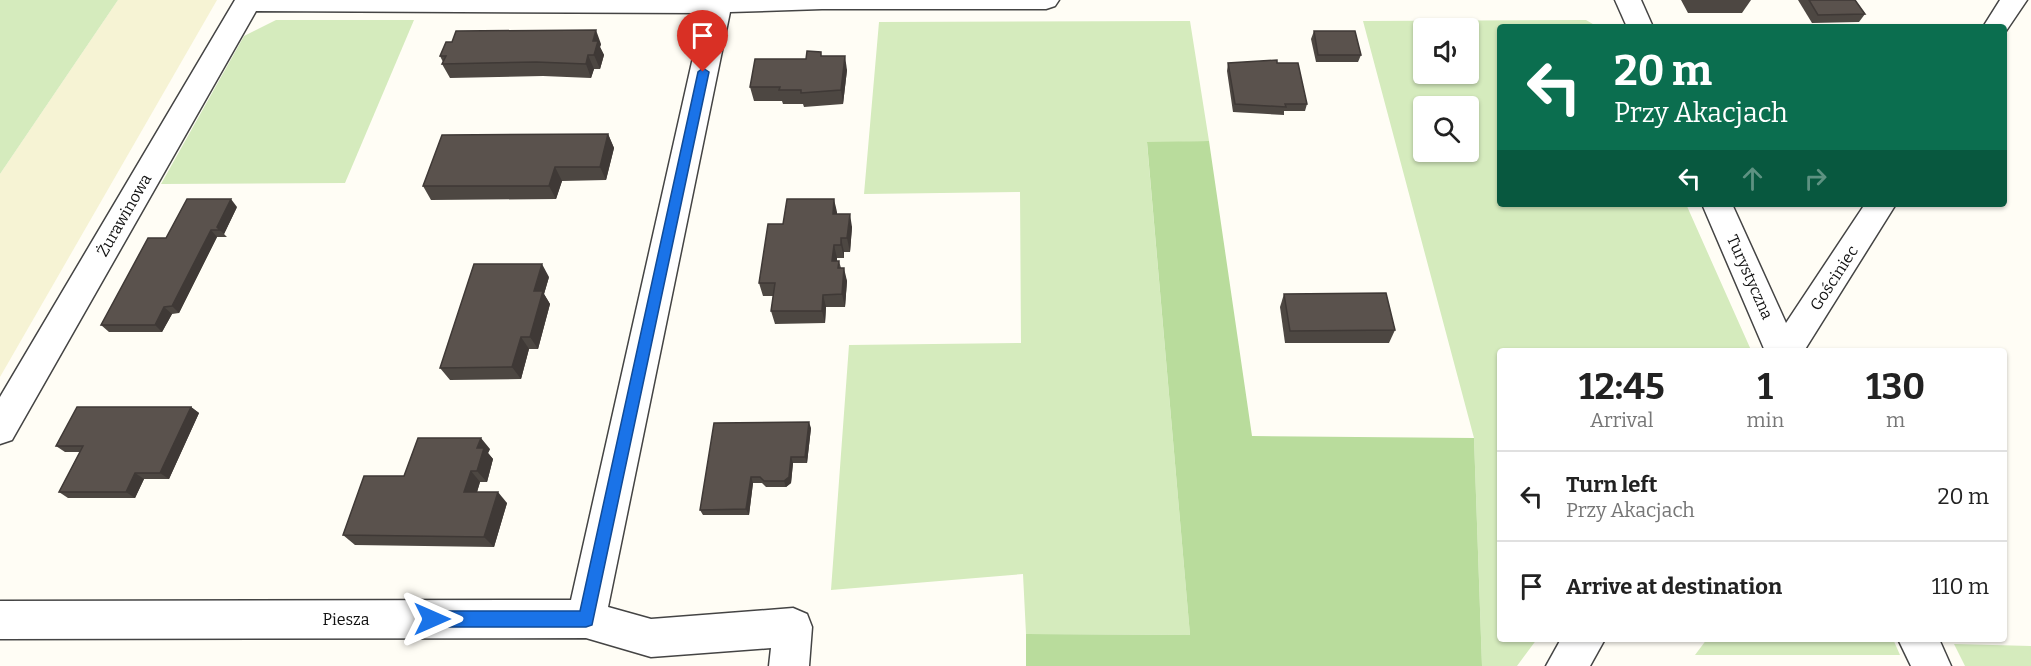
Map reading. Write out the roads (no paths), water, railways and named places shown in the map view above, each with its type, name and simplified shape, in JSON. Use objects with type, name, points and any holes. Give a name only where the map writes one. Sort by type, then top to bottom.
[{"type":"street","points":[[248,1],[1046,0]]},
{"type":"street","points":[[1628,0],[1639,24]]},
{"type":"street","points":[[1998,24],[2014,0]]},
{"type":"street","name":"Żurawinowa","points":[[0,429],[248,1]]},
{"type":"street","points":[[586,619],[718,2]]},
{"type":"street","name":"Turystyczna","points":[[1718,207],[1783,348]]},
{"type":"street","name":"Gościniec","points":[[1786,348],[1879,207]]},
{"type":"street","name":"Piesza","points":[[0,620],[586,619],[651,639],[793,627],[789,666]]},
{"type":"street","points":[[1566,666],[1583,642]]},
{"type":"street","points":[[1919,642],[1931,666]]}]
